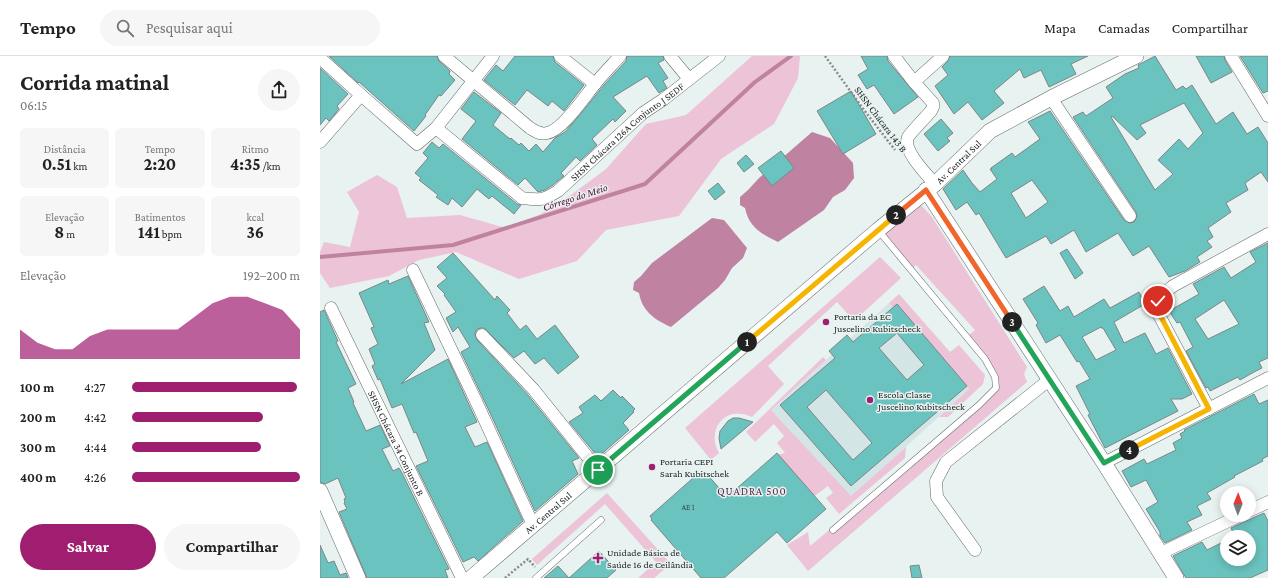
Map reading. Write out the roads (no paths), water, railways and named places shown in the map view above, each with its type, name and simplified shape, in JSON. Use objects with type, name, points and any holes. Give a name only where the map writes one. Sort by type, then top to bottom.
[{"type":"street","points":[[444,56],[530,128],[540,134],[548,134],[556,130],[620,56]]},
{"type":"street","points":[[321,59],[417,144],[436,128],[494,56]]},
{"type":"street","points":[[560,56],[595,84]]},
{"type":"street","points":[[670,56],[689,79]]},
{"type":"street","name":"SHSN Chácara 126A Conjunto J SEDF","points":[[436,128],[522,198],[538,200],[546,198],[558,191],[643,113],[664,100],[719,56]]},
{"type":"street","points":[[894,56],[914,82],[933,103],[933,107],[908,138],[907,144],[910,153],[1049,380],[1104,463],[1176,578]]},
{"type":"street","points":[[914,82],[944,56]]},
{"type":"street","name":"Av. Central Sul","points":[[471,578],[930,187],[990,131],[1051,98],[1136,56]]},
{"type":"street","points":[[1231,56],[1268,116]]},
{"type":"street","points":[[320,142],[361,95]]},
{"type":"street","points":[[1051,98],[1130,216]]},
{"type":"street","points":[[1209,409],[1160,315],[1158,301],[1173,286],[1268,234]]},
{"type":"street","points":[[413,270],[533,525]]},
{"type":"street","name":"SHSN Chácara 34 Conjunto B","points":[[331,308],[462,578]]},
{"type":"street","points":[[482,335],[534,390],[598,470]]},
{"type":"street","points":[[1104,463],[1268,378]]},
{"type":"street","points":[[975,550],[938,498],[936,481],[946,462],[1049,380]]},
{"type":"street","points":[[320,491],[358,578]]},
{"type":"street","points":[[1256,508],[1268,502]]},
{"type":"street","points":[[1161,553],[1226,522]]},
{"type":"lane","points":[[833,530],[979,406],[996,388],[995,377],[985,359],[878,230]]},
{"type":"lane","points":[[536,578],[601,520]]},
{"type":"waterway","name":"Córrego do Meio","points":[[320,257],[453,245],[645,184],[755,82],[791,56]]},
{"type":"place","name":"Portaria da EC Juscelino Kubitscheck","points":[[826,322]]},
{"type":"place","name":"Escola Classe Juscelino Kubitscheck","points":[[870,400]]},
{"type":"place","name":"Portaria CEPI Sarah Kubitschek","points":[[652,467]]},
{"type":"place","name":"Unidade Básica de Saúde 16 de Ceilândia","points":[[598,558]]},
{"type":"district","name":"QUADRA 500","points":[[752,491]]}]
